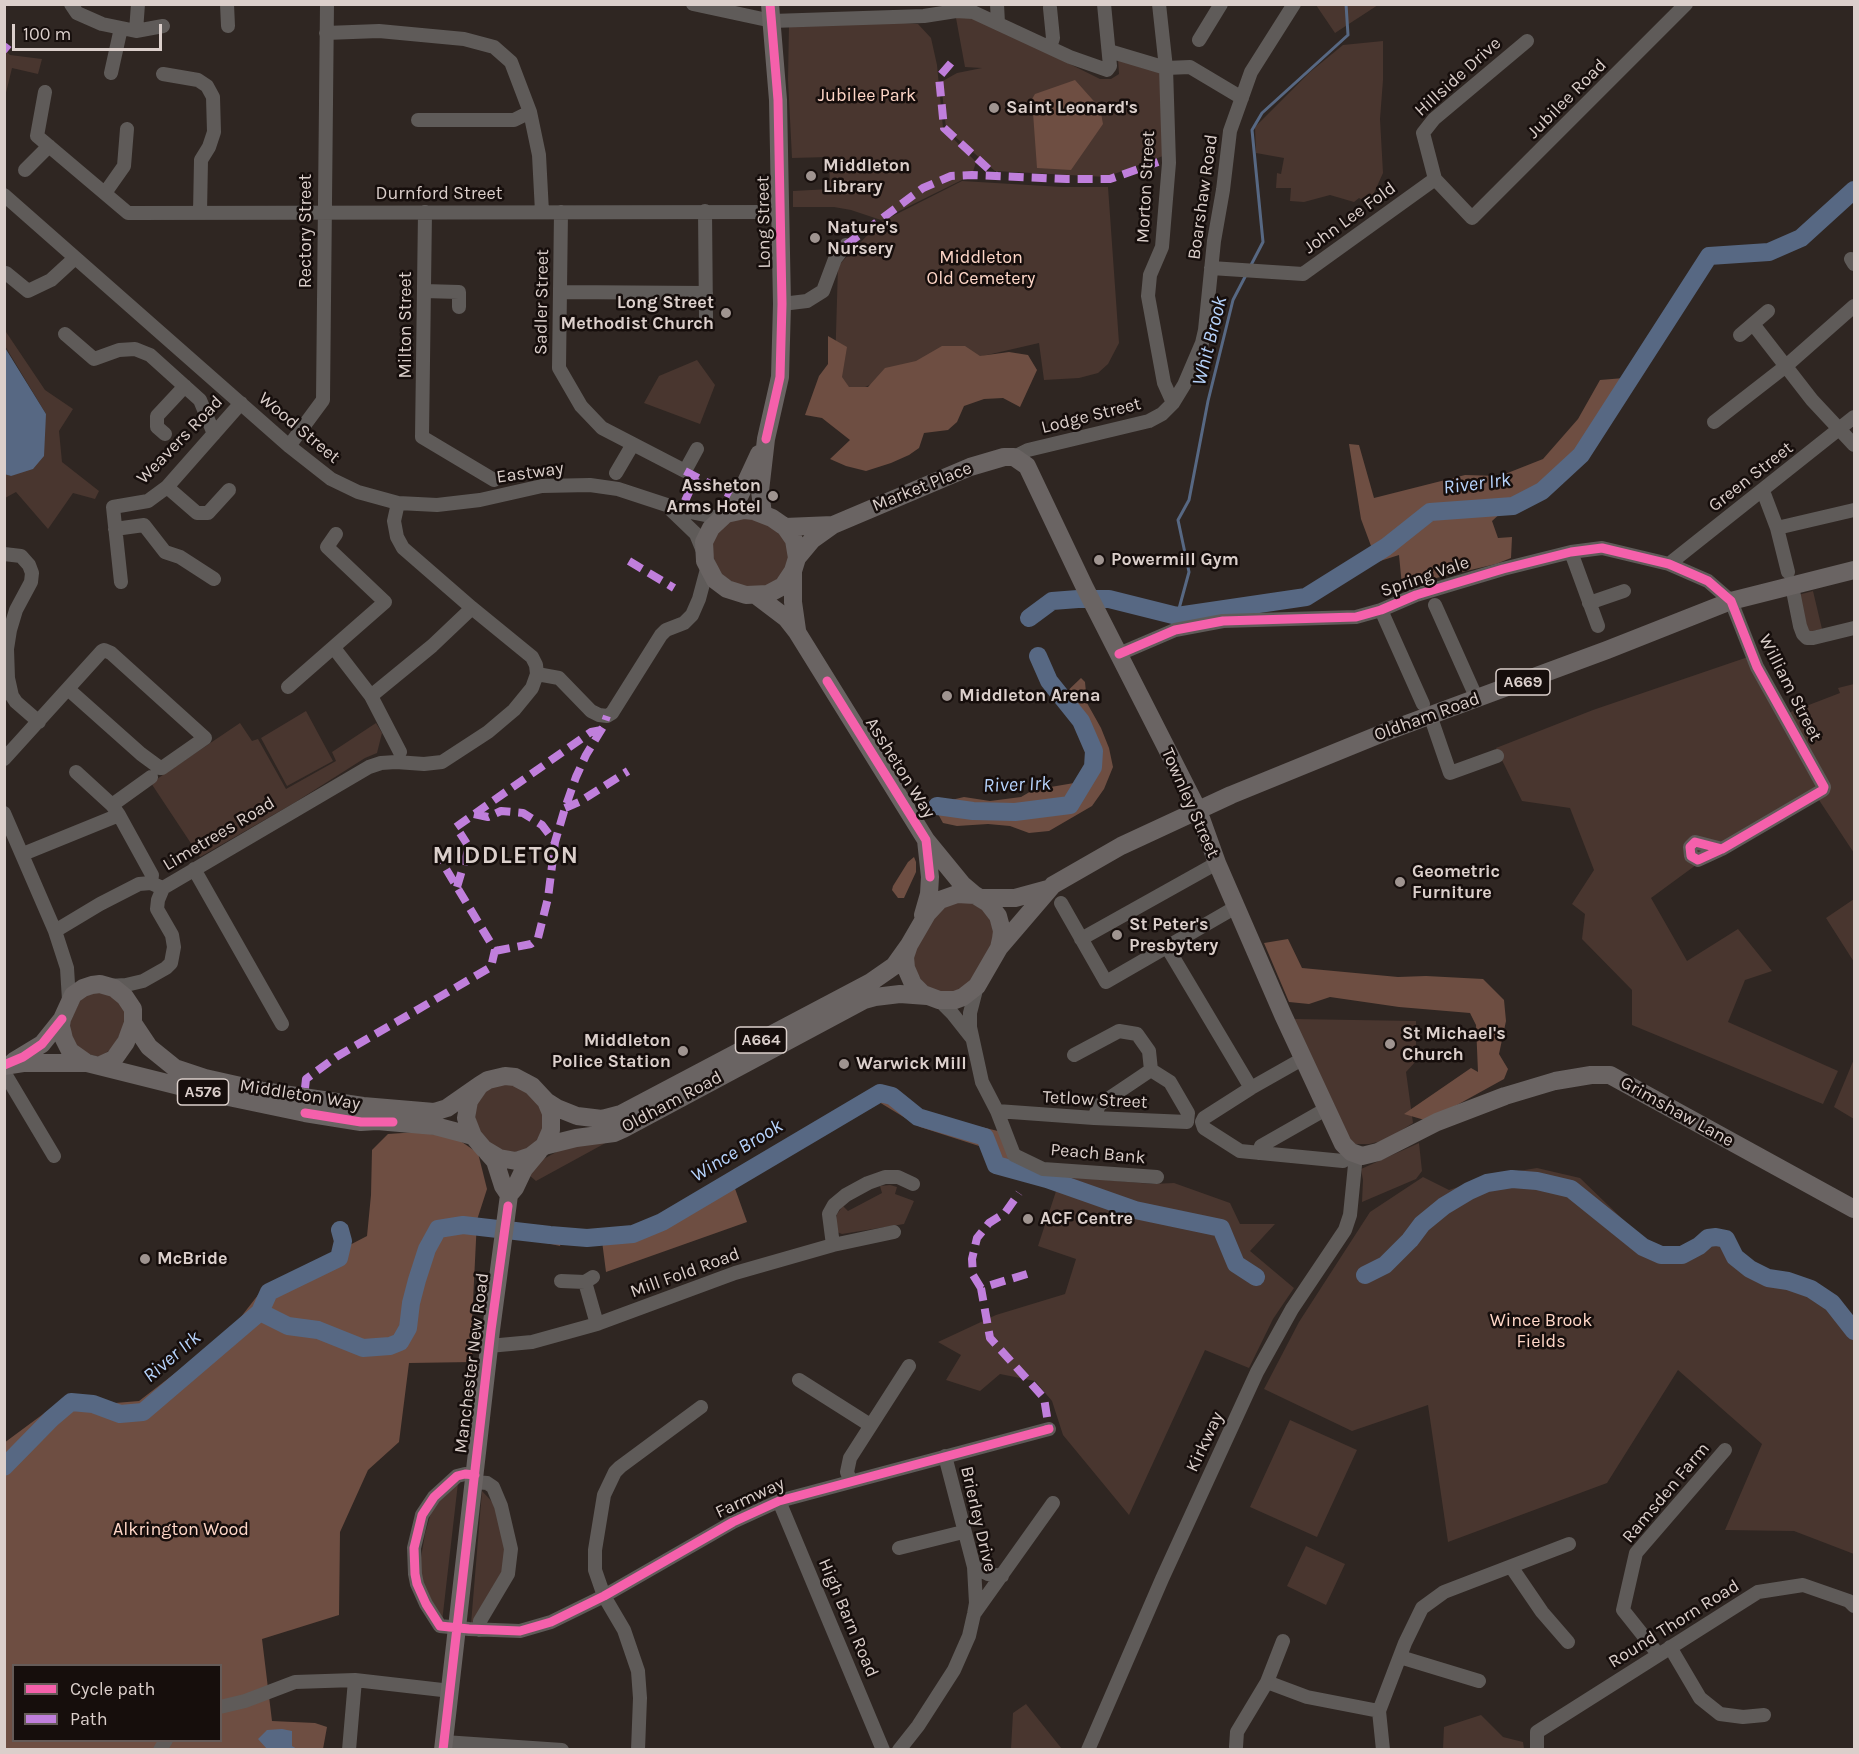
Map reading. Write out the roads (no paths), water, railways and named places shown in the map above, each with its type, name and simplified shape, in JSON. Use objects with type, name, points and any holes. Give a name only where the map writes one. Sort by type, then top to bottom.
[{"type":"main road","name":"Long Street","points":[[763,514],[760,493],[766,439],[780,377],[782,304],[778,100],[771,13]]},
{"type":"main road","name":"Long Street","points":[[723,516],[740,495],[766,439]]},
{"type":"main road","name":"Market Place","points":[[795,565],[812,540],[833,525],[970,467],[994,459],[1014,457]]},
{"type":"main road","name":"Townley Street","points":[[1014,457],[1028,466],[1085,588],[1198,810],[1217,863],[1283,1015],[1343,1144],[1353,1153]]},
{"type":"main road","points":[[727,589],[715,580],[707,569],[703,551],[707,535],[723,516],[744,510],[763,514],[785,527]]},
{"type":"main road","name":"Market Place","points":[[785,527],[833,525]]},
{"type":"main road","name":"A664","points":[[785,527],[795,540],[795,565]]},
{"type":"main road","points":[[757,596],[776,591],[788,580],[795,565]]},
{"type":"main road","name":"Assheton Way","points":[[795,565],[793,602],[797,632]]},
{"type":"main road","name":"Oldham Road","points":[[978,897],[1015,898],[1048,889],[1121,846],[1231,795],[1427,710],[1477,699],[1790,579],[1854,570]]},
{"type":"main road","name":"A664","points":[[727,589],[746,596],[757,596]]},
{"type":"main road","name":"Assheton Way","points":[[757,596],[786,618],[797,632],[926,840],[962,884],[978,897]]},
{"type":"main road","name":"Assheton Way","points":[[919,926],[929,894],[930,877],[926,840]]},
{"type":"main road","name":"Oldham Road","points":[[999,948],[1048,889]]},
{"type":"main road","name":"A664","points":[[957,894],[978,897],[994,909],[1002,931],[999,948],[976,986],[963,997],[955,1000],[933,998],[913,984],[908,975],[905,957],[919,926],[940,900],[957,894]]},
{"type":"main road","name":"Oldham Road","points":[[546,1101],[566,1112],[589,1118],[602,1119],[621,1114],[871,982],[894,966],[909,945]]},
{"type":"main road","points":[[69,1000],[78,991],[100,985]]},
{"type":"main road","name":"A576","points":[[100,985],[114,988],[126,997],[133,1016]]},
{"type":"main road","name":"Oldham Road","points":[[541,1148],[576,1138],[614,1133],[623,1129],[864,1000],[897,994],[933,998]]},
{"type":"main road","name":"A576","points":[[4,1066],[42,1044],[62,1019],[69,1000]]},
{"type":"main road","points":[[94,1064],[114,1059],[119,1053],[126,1042],[133,1016]]},
{"type":"main road","name":"Middleton Way","points":[[133,1016],[157,1055],[175,1068],[194,1075],[262,1091],[363,1106],[441,1110],[480,1084]]},
{"type":"main road","name":"A576","points":[[62,1019],[62,1033],[67,1045],[75,1056],[94,1064]]},
{"type":"main road","name":"A576","points":[[4,1066],[23,1063],[94,1064]]},
{"type":"main road","name":"Middleton Way","points":[[94,1064],[195,1090],[305,1113],[361,1122],[377,1120],[435,1126],[478,1142]]},
{"type":"main road","name":"Grimshaw Lane","points":[[1353,1153],[1368,1156],[1437,1122],[1505,1096],[1555,1081],[1591,1075],[1610,1075],[1854,1209]]},
{"type":"main road","name":"A664","points":[[480,1084],[497,1077],[515,1077],[532,1086],[546,1101]]},
{"type":"main road","points":[[478,1142],[467,1124],[467,1108],[473,1093],[480,1084]]},
{"type":"main road","points":[[541,1148],[548,1138],[552,1122],[546,1101]]},
{"type":"main road","name":"A664","points":[[478,1142],[499,1158],[508,1160],[524,1159],[541,1148]]},
{"type":"main road","name":"Manchester New Road","points":[[478,1142],[495,1161],[503,1186],[509,1195]]},
{"type":"main road","name":"Manchester New Road","points":[[443,1746],[489,1346],[509,1195],[524,1169],[541,1148]]},
{"type":"street","points":[[71,4],[77,13],[88,19],[121,28],[136,31],[163,26]]},
{"type":"street","points":[[136,31],[138,4]]},
{"type":"street","points":[[227,4],[228,26]]},
{"type":"street","name":"Rectory Street","points":[[289,446],[323,400],[327,4]]},
{"type":"street","points":[[693,4],[771,13],[888,11],[942,15],[956,11],[973,12],[1107,70],[1110,66],[1104,4]]},
{"type":"street","points":[[997,4],[998,23]]},
{"type":"street","name":"Morton Street","points":[[1159,4],[1166,68],[1162,247],[1150,275],[1148,296],[1164,383],[1173,403]]},
{"type":"street","points":[[1199,40],[1221,4]]},
{"type":"street","name":"Boarshaw Road","points":[[1173,403],[1184,385],[1202,343],[1205,330],[1214,241],[1230,131],[1251,72],[1294,4]]},
{"type":"street","name":"Jubilee Road","points":[[1435,180],[1472,218],[1686,4]]},
{"type":"street","points":[[1050,8],[1053,38],[1050,47]]},
{"type":"street","points":[[111,73],[121,28]]},
{"type":"street","points":[[326,33],[379,31],[464,39],[494,47],[511,62],[530,112],[539,155],[542,212]]},
{"type":"street","name":"Hillside Drive","points":[[1435,180],[1423,133],[1434,118],[1527,41]]},
{"type":"street","points":[[1109,51],[1166,68],[1190,67],[1242,98]]},
{"type":"street","points":[[163,74],[198,80],[207,86],[213,97],[214,132],[201,160],[200,213]]},
{"type":"street","points":[[25,170],[49,146],[37,136],[45,92]]},
{"type":"street","points":[[418,120],[514,120],[530,112]]},
{"type":"street","points":[[105,194],[124,166],[127,129]]},
{"type":"street","name":"Durnford Street","points":[[49,146],[128,213],[780,212]]},
{"type":"street","name":"John Lee Fold","points":[[1211,268],[1303,274],[1435,180]]},
{"type":"street","name":"Wood Street","points":[[6,200],[289,446],[331,479],[358,492],[398,503]]},
{"type":"street","points":[[705,211],[706,318]]},
{"type":"street","name":"Milton Street","points":[[425,212],[422,437],[494,480]]},
{"type":"street","name":"Sadler Street","points":[[561,212],[559,368],[581,406],[602,428],[685,471],[697,449]]},
{"type":"street","points":[[782,304],[807,301],[823,291],[835,259],[846,245]]},
{"type":"street","points":[[6,273],[28,291],[51,280],[75,258]]},
{"type":"street","points":[[424,291],[459,292],[459,307]]},
{"type":"street","points":[[560,292],[706,293]]},
{"type":"street","points":[[1714,422],[1785,366],[1854,306]]},
{"type":"street","points":[[1740,335],[1768,311]]},
{"type":"street","points":[[1753,324],[1812,400],[1854,445]]},
{"type":"street","points":[[65,334],[94,359],[118,350],[135,349],[150,355],[201,400],[214,434]]},
{"type":"street","points":[[165,434],[157,427],[157,416],[185,386]]},
{"type":"street","name":"Weavers Road","points":[[121,582],[113,507],[148,501],[167,486],[241,403]]},
{"type":"street","name":"Lodge Street","points":[[1014,457],[1028,450],[1149,421],[1162,414],[1173,403]]},
{"type":"street","name":"Green Street","points":[[1670,564],[1854,417]]},
{"type":"street","points":[[616,473],[633,444]]},
{"type":"street","name":"Eastway","points":[[398,503],[437,505],[480,500],[542,486],[590,484],[618,489],[664,505],[723,516]]},
{"type":"street","points":[[167,486],[197,513],[208,513],[229,490]]},
{"type":"street","points":[[1763,491],[1777,528],[1803,634],[1813,638],[1854,628]]},
{"type":"street","points":[[398,503],[394,521],[397,537],[403,548],[532,657],[537,674],[559,678],[595,714],[607,716],[612,712],[661,635],[684,623],[692,615],[707,569]]},
{"type":"street","name":"Eastway","points":[[664,505],[696,534],[703,551]]},
{"type":"street","points":[[1777,528],[1854,510]]},
{"type":"street","points":[[115,529],[144,525],[165,552],[180,557],[214,579]]},
{"type":"street","points":[[288,687],[385,602],[327,547],[336,534]]},
{"type":"street","name":"Spring Vale","points":[[1119,654],[1175,630],[1223,621],[1356,617],[1381,610],[1416,595],[1503,569],[1571,552],[1602,548],[1670,564],[1708,581],[1731,602]]},
{"type":"street","points":[[1571,552],[1598,626]]},
{"type":"street","points":[[4,554],[21,556],[29,565],[32,573],[31,582],[16,610],[9,630],[8,678],[12,696],[16,702],[39,722]]},
{"type":"street","points":[[699,599],[727,589]]},
{"type":"street","points":[[1589,603],[1624,591]]},
{"type":"street","name":"William Street","points":[[1722,849],[1823,790],[1824,787],[1757,667],[1731,602]]},
{"type":"street","points":[[1435,605],[1477,699]]},
{"type":"street","points":[[371,696],[432,646],[472,608]]},
{"type":"street","points":[[1381,610],[1427,710],[1450,773],[1497,756]]},
{"type":"street","points":[[334,648],[371,696],[398,757]]},
{"type":"street","points":[[4,759],[102,651],[111,653],[205,738],[156,773],[116,810],[23,854]]},
{"type":"street","name":"Limetrees Road","points":[[100,985],[126,985],[143,981],[166,968],[174,955],[172,935],[157,909],[157,886],[194,869],[363,769],[398,757],[424,764],[442,762],[457,754],[514,710],[532,688],[537,674]]},
{"type":"street","points":[[68,689],[141,754],[156,773]]},
{"type":"street","points":[[76,772],[116,810],[157,886]]},
{"type":"street","points":[[4,813],[55,931],[64,958],[69,1000]]},
{"type":"street","points":[[1081,939],[1217,863]]},
{"type":"street","points":[[194,869],[282,1024]]},
{"type":"street","points":[[55,931],[139,884],[157,886]]},
{"type":"street","points":[[1061,903],[1106,982],[1236,907]]},
{"type":"street","points":[[1167,947],[1251,1088]]},
{"type":"street","points":[[64,958],[73,972],[100,985]]},
{"type":"street","points":[[133,1016],[135,994],[143,981]]},
{"type":"street","name":"Peach Bank","points":[[976,986],[970,1013],[982,1082],[997,1111],[1014,1155],[1043,1169],[1157,1177]]},
{"type":"street","points":[[933,998],[964,1026],[974,1041]]},
{"type":"street","points":[[1074,1055],[1119,1031],[1137,1034],[1149,1051],[1151,1070],[1099,1105],[1094,1118]]},
{"type":"street","points":[[1304,1058],[1204,1118],[1202,1122],[1204,1128],[1240,1150],[1343,1161],[1353,1153]]},
{"type":"street","name":"Tetlow Street","points":[[997,1111],[1184,1123],[1189,1120],[1188,1113],[1170,1082],[1151,1070]]},
{"type":"street","points":[[4,1072],[54,1156]]},
{"type":"street","points":[[1259,1153],[1262,1146],[1326,1109]]},
{"type":"street","name":"Kirkway","points":[[1088,1749],[1162,1579],[1257,1372],[1292,1309],[1345,1230],[1351,1208],[1353,1153]]},
{"type":"street","points":[[833,1245],[829,1214],[834,1205],[846,1195],[885,1176],[898,1177],[913,1184]]},
{"type":"street","name":"Mill Fold Road","points":[[489,1346],[520,1344],[597,1324],[735,1273],[833,1245],[894,1233]]},
{"type":"street","points":[[561,1281],[589,1280],[597,1324]]},
{"type":"street","points":[[850,1480],[848,1472],[850,1458],[909,1366]]},
{"type":"street","points":[[799,1380],[870,1425]]},
{"type":"street","points":[[638,1749],[640,1698],[638,1671],[624,1630],[604,1596],[595,1570],[594,1562],[604,1495],[620,1467],[700,1407]]},
{"type":"street","name":"Farmway","points":[[458,1629],[520,1631],[551,1622],[604,1596],[733,1522],[779,1501],[850,1480],[1049,1429]]},
{"type":"street","name":"Ramsden Farm","points":[[1658,1654],[1623,1610],[1636,1552],[1725,1450]]},
{"type":"street","name":"Brierley Drive","points":[[899,1749],[918,1726],[954,1670],[969,1636],[976,1603],[974,1567],[945,1456]]},
{"type":"street","points":[[458,1629],[440,1626],[430,1611],[415,1574],[414,1548],[422,1515],[428,1504],[457,1476],[465,1474],[493,1487],[501,1506],[511,1549],[508,1574],[480,1621],[479,1630]]},
{"type":"street","name":"High Barn Road","points":[[779,1501],[883,1749]]},
{"type":"street","points":[[974,1614],[1053,1503]]},
{"type":"street","points":[[899,1548],[963,1532]]},
{"type":"street","points":[[1383,1749],[1379,1711],[1422,1608],[1444,1592],[1512,1568],[1569,1544]]},
{"type":"street","points":[[974,1567],[988,1574],[1002,1576]]},
{"type":"street","points":[[1512,1568],[1542,1612],[1568,1642]]},
{"type":"street","name":"Round Thorn Road","points":[[1537,1749],[1537,1732],[1758,1592],[1803,1585],[1849,1601],[1854,1606]]},
{"type":"street","points":[[1236,1747],[1232,1733],[1267,1682],[1283,1641]]},
{"type":"street","points":[[1670,1647],[1700,1698],[1720,1714],[1743,1717],[1764,1715]]},
{"type":"street","points":[[1400,1657],[1479,1681]]},
{"type":"street","points":[[348,1749],[355,1680]]},
{"type":"street","points":[[222,1707],[245,1701],[295,1682],[355,1680],[451,1691]]},
{"type":"street","points":[[1267,1682],[1307,1697],[1379,1711]]},
{"type":"street","points":[[443,1746],[562,1749]]},
{"type":"water","points":[[4,346],[46,414],[44,456],[33,469],[11,476],[4,474]]},
{"type":"water","points":[[267,1730],[292,1731],[292,1746],[297,1749],[267,1749],[258,1739]]},
{"type":"waterway","name":"Whit Brook","points":[[1250,267],[1263,242],[1252,130],[1262,113],[1348,35],[1346,4]]},
{"type":"waterway","name":"River Irk","points":[[1029,618],[1052,601],[1078,599],[1109,599],[1177,616],[1306,597],[1386,547],[1430,512],[1513,506],[1542,491],[1581,455],[1709,256],[1769,252],[1801,238],[1854,190]]},
{"type":"waterway","name":"Whit Brook","points":[[1177,616],[1189,572],[1178,520],[1189,500],[1208,401],[1233,300],[1247,273]]},
{"type":"waterway","name":"River Irk","points":[[937,806],[973,811],[1015,812],[1070,805],[1093,767],[1094,751],[1081,721],[1049,681],[1038,656]]},
{"type":"waterway","name":"Wince Brook","points":[[260,1312],[288,1326],[318,1330],[363,1348],[390,1346],[400,1342],[408,1328],[417,1280],[427,1249],[438,1229],[463,1225],[587,1238],[633,1234],[662,1222],[880,1093],[892,1096],[918,1117],[985,1137],[996,1165],[1047,1179],[1135,1210],[1221,1228],[1236,1264],[1256,1277]]},
{"type":"waterway","name":"Wince Brook","points":[[1365,1275],[1385,1265],[1410,1240],[1422,1224],[1444,1206],[1469,1191],[1487,1183],[1512,1179],[1537,1181],[1571,1189],[1643,1247],[1661,1255],[1682,1255],[1708,1238],[1726,1239],[1735,1257],[1750,1269],[1768,1278],[1788,1281],[1811,1289],[1832,1303],[1854,1331]]},
{"type":"waterway","name":"River Irk","points":[[4,1467],[71,1402],[93,1404],[120,1414],[143,1412],[260,1312],[269,1292],[339,1258],[343,1241],[340,1230]]},
{"type":"place","name":"Saint Leonard's","points":[[994,108]]},
{"type":"place","name":"Middleton Library","points":[[811,176]]},
{"type":"place","name":"Nature's Nursery","points":[[815,238]]},
{"type":"place","name":"Long Street Methodist Church","points":[[726,313]]},
{"type":"place","name":"Assheton Arms Hotel","points":[[773,496]]},
{"type":"place","name":"Powermill Gym","points":[[1099,560]]},
{"type":"place","name":"Middleton Arena","points":[[947,696]]},
{"type":"place","name":"Geometric Furniture","points":[[1400,882]]},
{"type":"place","name":"St Peter's Presbytery","points":[[1117,935]]},
{"type":"place","name":"St Michael's Church","points":[[1390,1044]]},
{"type":"place","name":"Middleton Police Station","points":[[683,1051]]},
{"type":"place","name":"Warwick Mill","points":[[844,1064]]},
{"type":"place","name":"ACF Centre","points":[[1028,1219]]},
{"type":"place","name":"McBride","points":[[145,1259]]},
{"type":"district","name":"MIDDLETON","points":[[506,856]]},
{"type":"park label","name":"Jubilee Park","points":[[867,96]]},
{"type":"park label","name":"Middleton Old Cemetery","points":[[981,268]]},
{"type":"park label","name":"Wince Brook Fields","points":[[1541,1331]]},
{"type":"park label","name":"Alkrington Wood","points":[[181,1530]]}]
